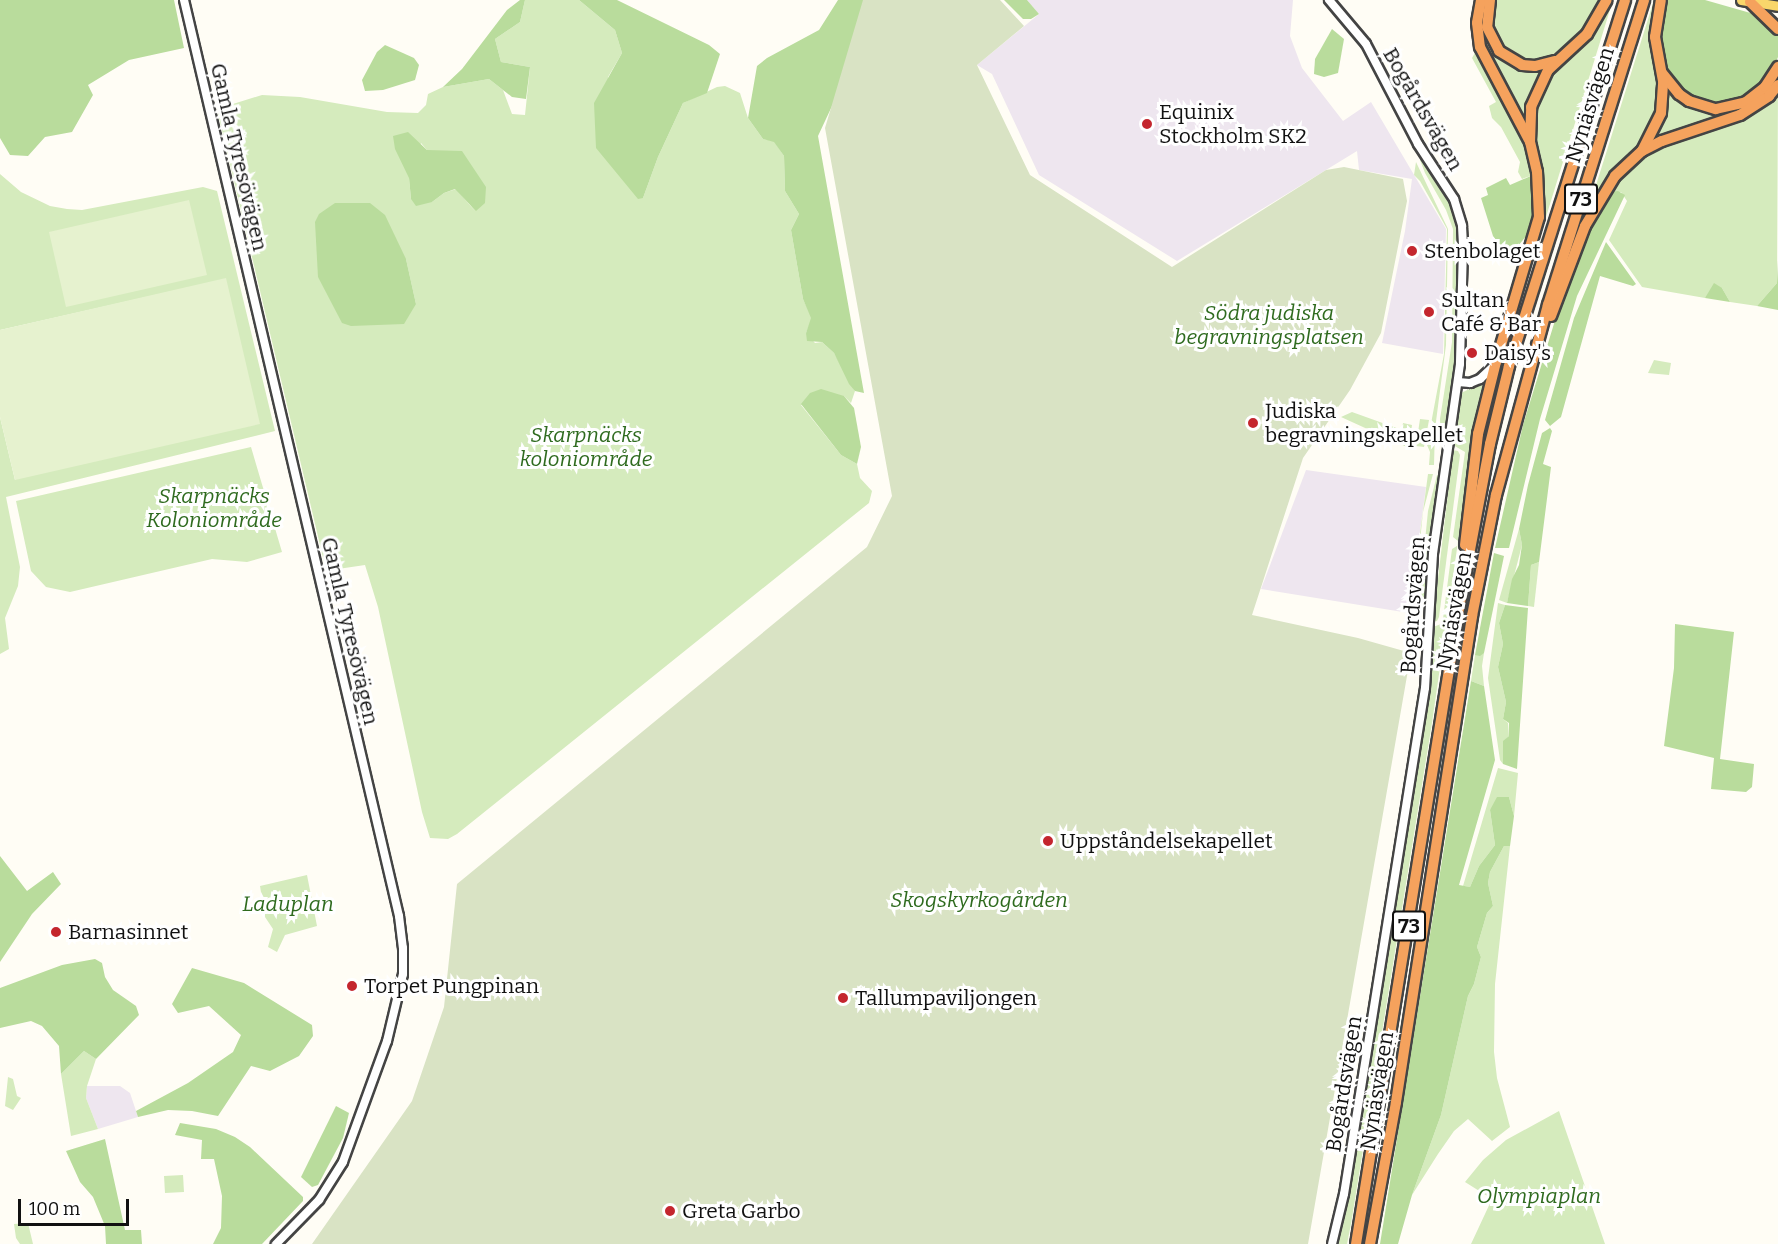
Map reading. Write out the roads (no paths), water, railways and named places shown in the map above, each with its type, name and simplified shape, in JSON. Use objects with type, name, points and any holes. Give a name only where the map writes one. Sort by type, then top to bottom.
[{"type":"highway","points":[[1458,608],[1478,434],[1539,218],[1537,172],[1530,142],[1529,118],[1533,98],[1556,61],[1587,34],[1607,0]]},
{"type":"highway","name":"Nynäsvägen","points":[[1356,1244],[1458,608],[1490,444],[1509,366],[1625,0]]},
{"type":"highway","name":"Nynäsvägen","points":[[1370,1244],[1482,563],[1496,495],[1521,398],[1644,0]]},
{"type":"highway","points":[[1521,398],[1585,226],[1605,190],[1642,151],[1661,113],[1662,73],[1655,37],[1661,0]]},
{"type":"highway","points":[[1486,1],[1489,35],[1506,58],[1522,65],[1535,66],[1556,61]]},
{"type":"highway","points":[[1486,1],[1477,23],[1480,47],[1530,142]]},
{"type":"highway","points":[[1746,1],[1778,28]]},
{"type":"highway","points":[[1662,73],[1679,94],[1689,101],[1716,109],[1746,102],[1765,87],[1778,67]]},
{"type":"highway","points":[[1642,151],[1662,141],[1740,116],[1762,101],[1778,85]]},
{"type":"highway","points":[[1490,444],[1496,365]]},
{"type":"main road","points":[[1746,1],[1778,6]]},
{"type":"street","name":"Gamla Tyresövägen","points":[[183,0],[399,916],[403,948],[403,974],[387,1041],[343,1162],[323,1195],[276,1244]]},
{"type":"street","name":"Bogårdsvägen","points":[[1329,0],[1366,44],[1418,144],[1441,177],[1458,211],[1463,247],[1458,382],[1433,554],[1425,687],[1348,1171],[1332,1244]]},
{"type":"street","points":[[1458,382],[1470,383],[1480,379],[1496,365]]},
{"type":"place","name":"Equinix Stockholm SK2","points":[[1147,124]]},
{"type":"place","name":"Stenbolaget","points":[[1412,251]]},
{"type":"place","name":"Sultan Café & Bar","points":[[1429,312]]},
{"type":"place","name":"Daisy's","points":[[1472,353]]},
{"type":"place","name":"Judiska begravningskapellet","points":[[1253,423]]},
{"type":"place","name":"Uppståndelsekapellet","points":[[1048,841]]},
{"type":"place","name":"Barnasinnet","points":[[56,932]]},
{"type":"place","name":"Torpet Pungpinan","points":[[352,986]]},
{"type":"place","name":"Tallumpaviljongen","points":[[843,998]]},
{"type":"place","name":"Greta Garbo","points":[[670,1211]]},
{"type":"park label","name":"Södra judiska begravningsplatsen","points":[[1269,325]]},
{"type":"park label","name":"Skarpnäcks koloniområde","points":[[586,447]]},
{"type":"park label","name":"Skarpnäcks Koloniområde","points":[[214,508]]},
{"type":"park label","name":"Skogskyrkogården","points":[[979,900]]},
{"type":"park label","name":"Laduplan","points":[[288,904]]},
{"type":"park label","name":"Olympiaplan","points":[[1539,1196]]}]
